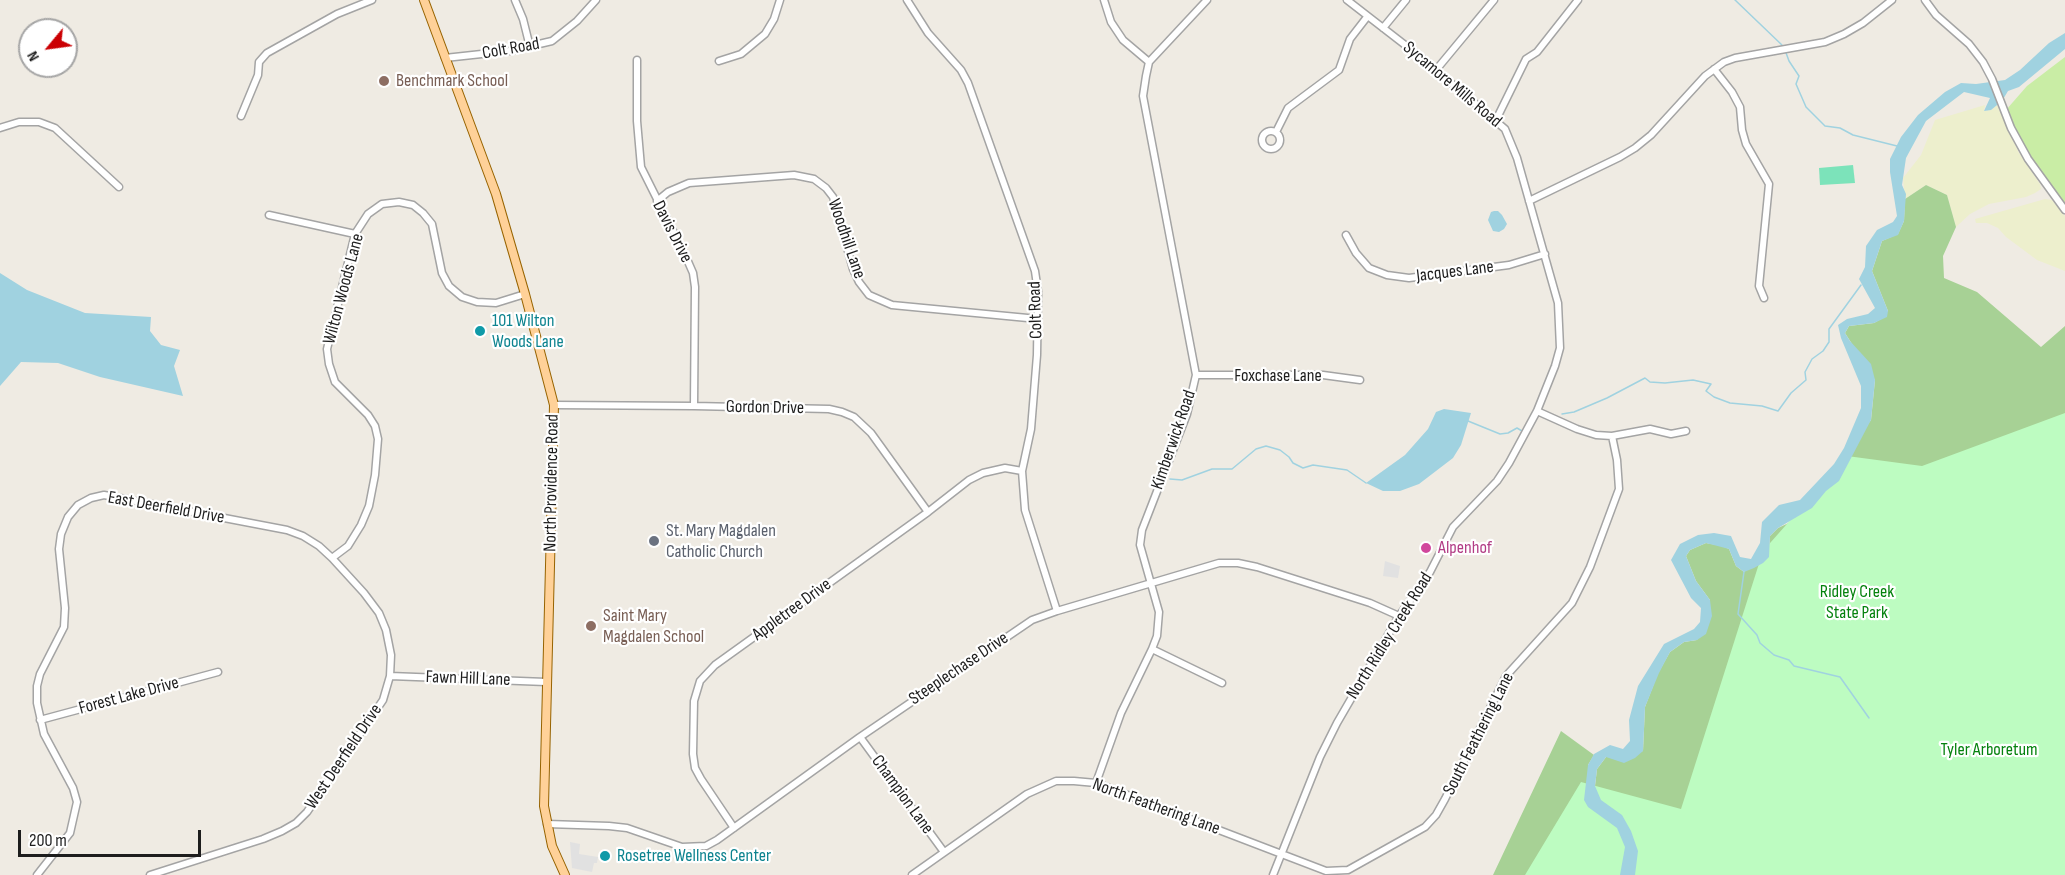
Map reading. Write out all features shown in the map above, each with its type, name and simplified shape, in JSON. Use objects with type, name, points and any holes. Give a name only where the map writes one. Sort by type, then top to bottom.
[{"type":"main road","name":"North Providence Road","points":[[424,0],[496,194],[554,405],[544,794],[552,846],[565,875]]},
{"type":"street","points":[[241,116],[258,75],[259,62],[267,53],[337,14],[372,0]]},
{"type":"street","points":[[515,0],[523,19],[530,47]]},
{"type":"street","name":"Colt Road","points":[[445,58],[530,47],[552,41],[596,0]]},
{"type":"street","points":[[719,61],[741,54],[765,34],[774,19],[780,0]]},
{"type":"street","name":"Colt Road","points":[[907,0],[928,33],[961,70],[968,83],[1035,272],[1038,319],[1031,429],[1022,471],[1025,510],[1057,611]]},
{"type":"street","points":[[1104,0],[1111,22],[1123,40],[1149,62],[1207,0]]},
{"type":"street","name":"Sycamore Mills Road","points":[[1347,0],[1436,70],[1505,129],[1529,201]]},
{"type":"street","points":[[1383,28],[1406,0]]},
{"type":"street","points":[[1436,70],[1494,0]]},
{"type":"street","points":[[1496,120],[1526,59],[1537,52],[1578,0]]},
{"type":"street","points":[[1529,201],[1635,148],[1651,135],[1714,69],[1735,58],[1825,42],[1863,23],[1892,0]]},
{"type":"street","points":[[1925,0],[1936,15],[1969,44],[1983,62],[2011,128],[2028,159],[2065,210]]},
{"type":"street","points":[[1276,132],[1287,108],[1339,70],[1350,39],[1367,17]]},
{"type":"street","name":"Davis Drive","points":[[637,60],[638,152],[641,167],[686,256],[694,280],[696,306],[694,406]]},
{"type":"street","name":"Kimberwick Road","points":[[1096,783],[1121,713],[1152,649],[1159,624],[1158,612],[1140,545],[1142,530],[1187,414],[1196,375],[1143,96],[1149,62]]},
{"type":"street","points":[[1714,69],[1732,92],[1740,107],[1746,144],[1769,184],[1759,286],[1764,298]]},
{"type":"street","points":[[0,128],[19,122],[39,122],[55,128],[119,187]]},
{"type":"street","name":"Woodhill Lane","points":[[657,201],[668,192],[689,183],[794,175],[814,179],[833,197],[853,269],[859,282],[869,295],[880,302],[1038,319]]},
{"type":"street","name":"North Ridley Creek Road","points":[[1273,875],[1336,723],[1398,616],[1430,572],[1453,527],[1497,481],[1509,463],[1537,411],[1555,366],[1560,348],[1558,303],[1529,201]]},
{"type":"street","name":"Wilton Woods Lane","points":[[332,558],[348,546],[369,506],[375,475],[378,440],[375,426],[368,415],[335,382],[327,349],[328,337],[355,234],[368,214],[382,204],[399,202],[413,205],[423,213],[432,224],[442,273],[449,286],[462,297],[477,302],[496,303],[525,294]]},
{"type":"street","points":[[268,215],[355,234]]},
{"type":"street","name":"Jacques Lane","points":[[1346,235],[1356,253],[1370,268],[1387,275],[1409,278],[1509,265],[1545,254]]},
{"type":"street","name":"Foxchase Lane","points":[[1196,375],[1323,375],[1360,380]]},
{"type":"street","name":"Gordon Drive","points":[[554,405],[829,409],[854,417],[871,433],[928,512]]},
{"type":"street","points":[[1537,411],[1596,435],[1612,436],[1650,429],[1671,434],[1686,431]]},
{"type":"street","name":"South Feathering Lane","points":[[1281,854],[1326,871],[1348,870],[1425,827],[1436,815],[1506,676],[1572,603],[1590,567],[1619,489],[1617,460],[1612,436]]},
{"type":"street","name":"Appletree Drive","points":[[734,828],[695,768],[694,701],[700,681],[715,665],[969,480],[983,473],[1005,468],[1022,471]]},
{"type":"street","name":"East Deerfield Drive","points":[[37,875],[70,833],[77,802],[73,788],[44,734],[40,720],[37,686],[40,674],[64,627],[65,608],[59,549],[61,534],[68,517],[78,504],[104,495],[287,530],[303,536],[332,558],[379,613],[386,630],[391,655],[390,676]]},
{"type":"street","name":"Steeplechase Drive","points":[[547,824],[627,828],[682,847],[706,846],[860,737],[1032,620],[1219,563],[1238,563],[1370,603],[1398,616]]},
{"type":"street","points":[[1152,649],[1222,683]]},
{"type":"street","name":"Forest Lake Drive","points":[[40,720],[218,672]]},
{"type":"street","name":"Fawn Hill Lane","points":[[390,676],[546,682]]},
{"type":"street","name":"West Deerfield Drive","points":[[150,875],[263,839],[296,823],[307,812],[383,700],[390,676]]},
{"type":"street","name":"Champion Lane","points":[[860,737],[944,852]]},
{"type":"street","name":"North Feathering Lane","points":[[912,875],[1039,787],[1074,780],[1096,783],[1281,854]]},
{"type":"green space","points":[[2065,57],[2065,207],[2030,157],[2006,110],[2027,86]]},
{"type":"green space","points":[[1985,105],[1984,111],[1991,110],[1997,105],[2019,153],[2041,189],[2026,197],[1989,204],[1970,214],[1956,227],[1947,195],[1926,185],[1905,199],[1903,178],[1921,155],[1935,120]]},
{"type":"green space","points":[[1853,165],[1855,183],[1820,185],[1819,168]]},
{"type":"green space","name":"Tyler Arboretum","points":[[1926,185],[1947,195],[1956,227],[1943,256],[1944,278],[1977,292],[2041,347],[2065,326],[2065,875],[1635,875],[1595,786],[1597,769],[1606,757],[1643,751],[1645,707],[1658,673],[1670,652],[1684,642],[1697,640],[1710,600],[1696,581],[1686,556],[1690,550],[1706,543],[1722,546],[1729,549],[1736,566],[1744,572],[1769,550],[1770,536],[1778,528],[1793,521],[1871,420],[1875,380],[1845,333],[1849,326],[1874,323],[1888,311],[1872,271],[1882,241],[1898,234],[1904,221],[1905,199]]},
{"type":"green space","points":[[2045,199],[2052,200],[2065,216],[2065,271],[2037,260],[2006,237],[1998,228],[1987,223],[1976,223],[1975,219]]},
{"type":"green space","name":"Ridley Creek State Park","points":[[2065,413],[2065,875],[1525,875],[1581,782],[1681,809],[1763,551],[1847,456],[1922,466]]},
{"type":"green space","points":[[1561,731],[1594,755],[1588,765],[1620,875],[1493,875]]},
{"type":"shaded area","points":[[1385,561],[1400,566],[1398,578],[1383,576]]},
{"type":"shaded area","points":[[570,842],[580,844],[579,854],[598,857],[592,872],[572,868]]},
{"type":"water","points":[[2065,33],[2065,49],[2019,87],[2008,91],[2002,101],[1991,110],[1984,111],[1990,98],[1964,92],[1926,121],[1906,158],[1902,185],[1906,194],[1904,221],[1898,235],[1882,241],[1872,271],[1888,311],[1887,317],[1874,323],[1849,326],[1845,333],[1871,364],[1875,380],[1871,420],[1839,481],[1826,491],[1812,508],[1778,528],[1770,536],[1769,557],[1754,568],[1744,572],[1736,566],[1729,549],[1706,543],[1690,550],[1686,556],[1696,581],[1710,600],[1712,616],[1706,634],[1697,640],[1684,642],[1670,652],[1645,707],[1643,751],[1624,763],[1606,757],[1597,769],[1595,786],[1601,800],[1622,815],[1638,851],[1635,875],[1620,875],[1625,847],[1617,828],[1588,807],[1584,800],[1588,765],[1594,754],[1610,745],[1623,749],[1630,741],[1629,720],[1638,686],[1664,644],[1694,629],[1700,622],[1701,608],[1691,598],[1671,560],[1680,544],[1698,535],[1714,533],[1731,536],[1740,557],[1751,559],[1760,543],[1762,522],[1779,505],[1800,500],[1834,464],[1844,448],[1861,408],[1861,386],[1838,325],[1847,319],[1868,314],[1875,308],[1859,279],[1865,267],[1866,246],[1877,230],[1893,222],[1897,216],[1890,159],[1901,137],[1918,115],[1945,92],[1961,83],[1976,84],[2005,80],[2020,70],[2049,43]]},
{"type":"water","points":[[1491,212],[1502,215],[1507,224],[1499,232],[1493,231],[1488,220]]},
{"type":"water","points":[[0,273],[27,290],[85,313],[151,317],[150,331],[161,345],[180,350],[174,366],[183,396],[100,377],[58,363],[21,362],[0,386]]},
{"type":"water","points":[[1444,409],[1471,413],[1461,445],[1453,458],[1419,484],[1400,491],[1383,491],[1366,483],[1405,455],[1428,429],[1436,412]]},
{"type":"waterway","points":[[1735,0],[1783,46]]},
{"type":"waterway","points":[[1785,50],[1799,76],[1796,84],[1806,107],[1825,126],[1840,128],[1853,135],[1897,146]]},
{"type":"waterway","points":[[1562,414],[1574,412],[1607,398],[1645,378],[1650,382],[1693,380],[1711,384],[1706,391],[1714,397],[1730,403],[1762,406],[1778,411],[1791,393],[1806,380],[1805,372],[1812,359],[1823,351],[1829,342],[1829,329],[1861,285]]},
{"type":"waterway","points":[[1468,421],[1500,434],[1517,428],[1522,431]]},
{"type":"waterway","points":[[1170,479],[1182,480],[1212,469],[1232,469],[1256,449],[1266,446],[1280,450],[1293,463],[1303,468],[1313,465],[1347,470],[1366,483]]},
{"type":"waterway","points":[[1744,572],[1738,614],[1757,635],[1760,643],[1774,655],[1789,660],[1794,666],[1840,677],[1869,718]]},
{"type":"place","name":"Benchmark School","points":[[384,81]]},
{"type":"place","name":"101 Wilton Woods Lane","points":[[480,331]]},
{"type":"place","name":"St. Mary Magdalen Catholic Church","points":[[654,541]]},
{"type":"place","name":"Alpenhof","points":[[1426,548]]},
{"type":"place","name":"Saint Mary Magdalen School","points":[[591,626]]},
{"type":"place","name":"Rosetree Wellness Center","points":[[605,856]]}]
